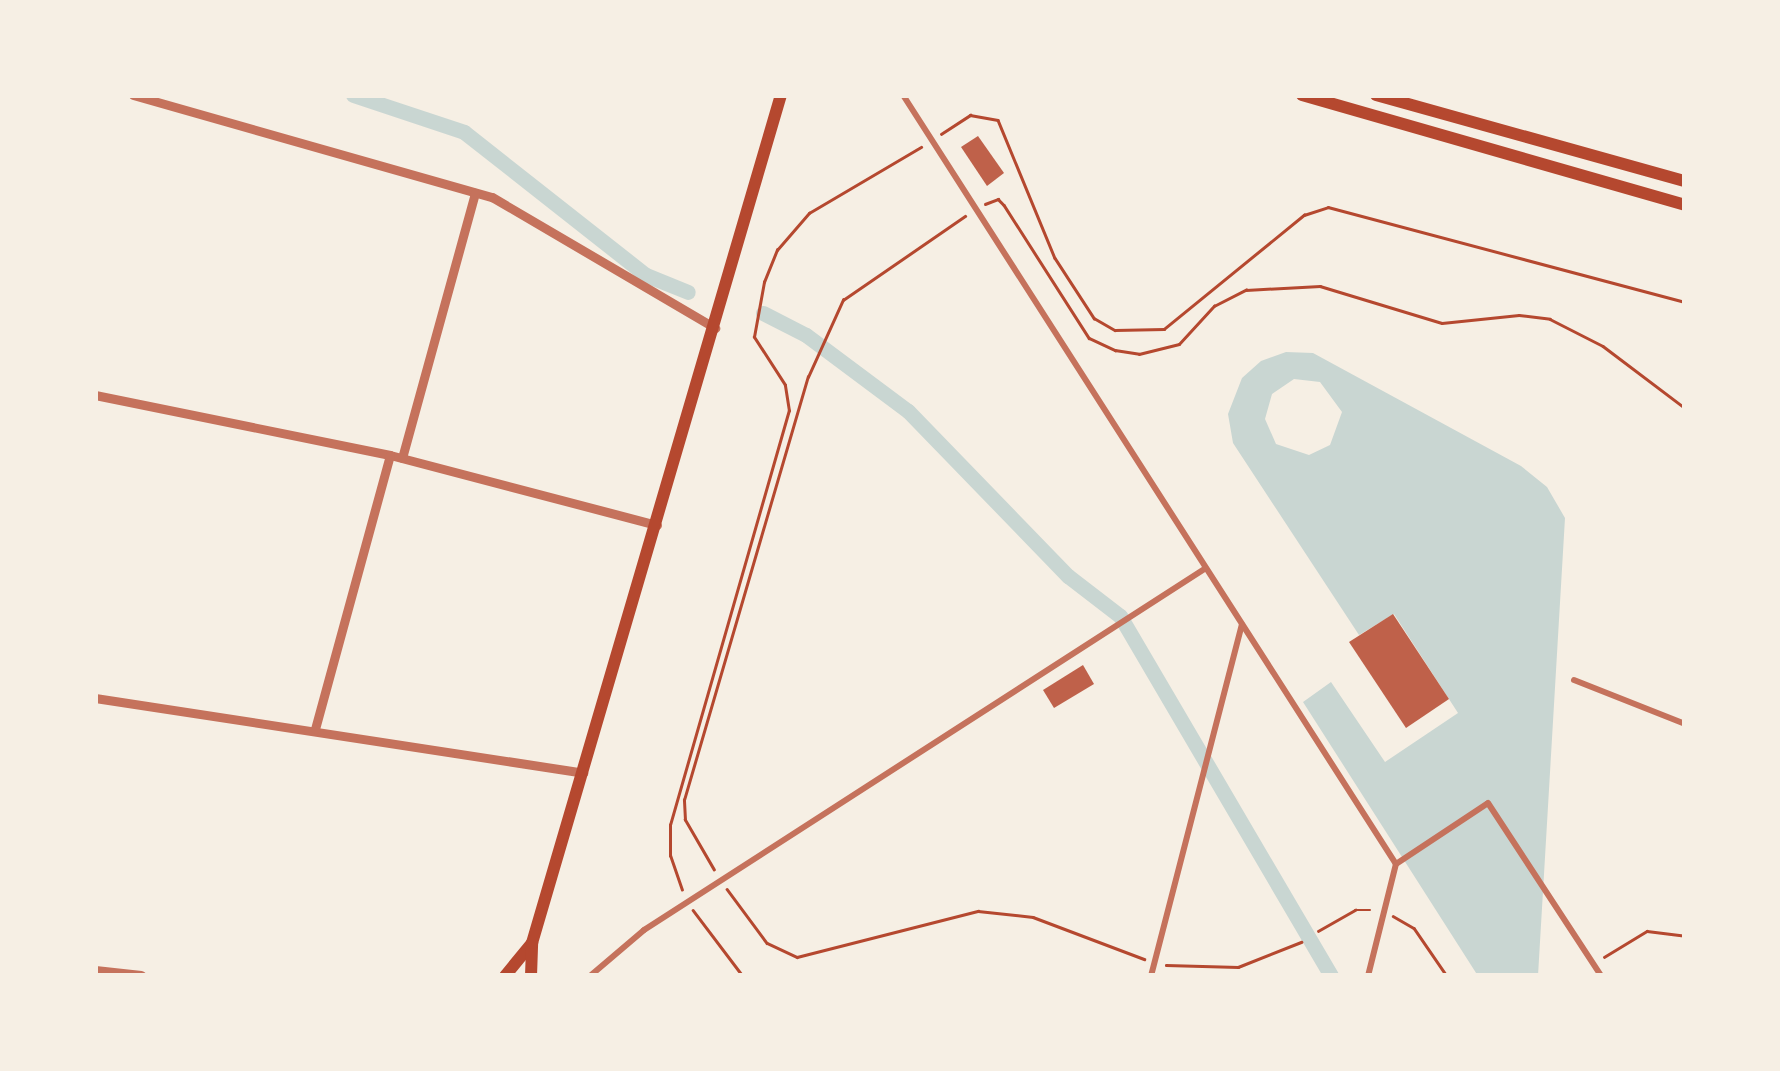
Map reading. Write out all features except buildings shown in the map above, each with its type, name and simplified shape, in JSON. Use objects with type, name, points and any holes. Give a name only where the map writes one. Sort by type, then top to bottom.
[{"type":"main road","points":[[531,976],[532,942],[586,773],[716,328],[778,95]]},
{"type":"main road","points":[[1302,95],[1685,205]]},
{"type":"main road","points":[[1376,95],[1685,181]]},
{"type":"main road","points":[[505,976],[532,942]]},
{"type":"street","points":[[133,95],[475,193],[553,228],[682,314],[716,328]]},
{"type":"street","points":[[902,95],[1396,864]]},
{"type":"street","points":[[402,458],[475,193]]},
{"type":"street","points":[[95,395],[390,455],[658,525]]},
{"type":"street","points":[[315,730],[390,455]]},
{"type":"street","points":[[590,976],[688,902],[1206,568]]},
{"type":"street","points":[[1152,976],[1206,750],[1242,625]]},
{"type":"street","points":[[1574,680],[1685,724]]},
{"type":"street","points":[[95,698],[586,773]]},
{"type":"street","points":[[1368,976],[1396,864],[1488,802],[1599,972]]},
{"type":"street","points":[[95,970],[141,976]]},
{"type":"path","points":[[742,976],[688,902],[670,856],[670,825],[789,411],[784,384],[754,337],[764,282],[777,250],[809,213],[970,116],[998,120],[1055,258],[1094,318],[1115,330],[1164,329],[1304,215],[1328,207],[1685,302]]},
{"type":"path","points":[[817,356],[844,300],[992,199],[1004,205],[1089,338],[1114,350],[1139,354],[1179,344],[1214,306],[1246,290],[1320,286],[1442,323],[1519,315],[1550,319],[1604,346],[1685,408]]},
{"type":"path","points":[[1599,972],[1625,939],[1647,931],[1685,936]]},
{"type":"shaded area","points":[[1286,352],[1313,353],[1521,466],[1547,487],[1565,518],[1538,976],[1478,976],[1303,702],[1331,682],[1385,762],[1458,713],[1394,614],[1359,635],[1233,443],[1228,414],[1242,378],[1261,361]],"holes":[[[1294,379],[1320,382],[1342,412],[1330,445],[1309,455],[1276,444],[1265,419],[1272,394]]]},
{"type":"waterway","points":[[353,95],[464,132],[646,275],[688,292]]},
{"type":"waterway","points":[[763,313],[806,335],[908,411],[1068,576],[1120,616],[1331,976]]}]
